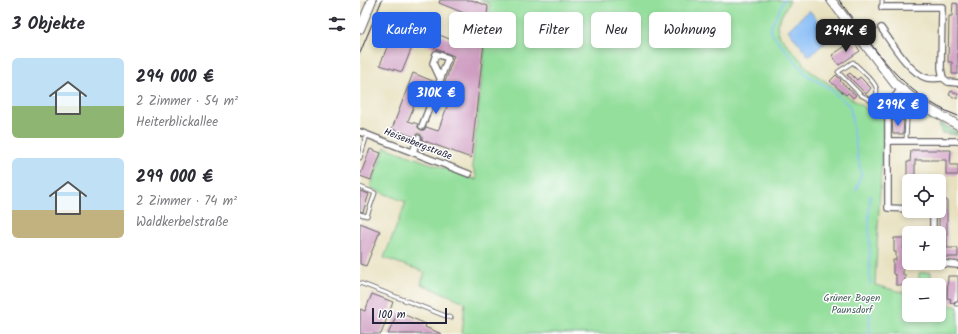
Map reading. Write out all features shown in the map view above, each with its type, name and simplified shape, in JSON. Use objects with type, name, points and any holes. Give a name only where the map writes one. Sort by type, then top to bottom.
[{"type":"main road","points":[[360,29],[363,13],[372,0]]},
{"type":"main road","points":[[831,0],[886,72],[901,89],[922,105],[958,125]]},
{"type":"street","points":[[882,7],[942,7],[942,78]]},
{"type":"street","points":[[881,28],[902,56],[917,72],[927,78],[942,78],[948,82],[958,83]]},
{"type":"street","points":[[901,89],[890,103],[888,112],[888,208],[902,209]]},
{"type":"street","points":[[422,126],[433,98]]},
{"type":"street","name":"Heisenbergstraße","points":[[360,132],[469,174]]},
{"type":"street","points":[[413,152],[418,138]]},
{"type":"street","points":[[888,141],[958,141]]},
{"type":"street","points":[[946,264],[958,265]]},
{"type":"lane","points":[[882,0],[882,7]]},
{"type":"lane","points":[[870,100],[874,98],[877,88],[875,84],[853,62],[838,72],[861,95],[870,100],[878,110],[888,112]]},
{"type":"lane","points":[[906,140],[907,120]]},
{"type":"lane","points":[[360,158],[368,134]]},
{"type":"lane","points":[[360,187],[375,193],[367,216],[360,214]]},
{"type":"lane","points":[[360,283],[451,318]]},
{"type":"green space","name":"Grüner Bogen Paunsdorf","points":[[480,0],[790,0],[777,24],[778,34],[810,71],[876,115],[877,112],[884,115],[875,285],[902,292],[902,322],[946,322],[946,304],[958,307],[958,334],[462,334],[465,302],[421,284],[425,272],[384,258],[406,202],[370,188],[385,147],[476,180],[476,175],[472,166],[485,48],[516,48],[516,12],[489,12],[490,4]]},
{"type":"green space","points":[[899,94],[938,121],[915,121],[915,111],[896,111],[896,114],[890,114],[892,104]]},
{"type":"green space","points":[[939,122],[958,132],[958,135],[941,133]]},
{"type":"green space","points":[[931,272],[931,278],[919,278],[919,273]]},
{"type":"water","points":[[809,10],[832,37],[809,56],[788,30]]},
{"type":"building","points":[[440,0],[472,0],[488,6],[487,12],[462,12],[439,3]]},
{"type":"building","points":[[953,3],[958,4],[958,74],[952,74],[952,62],[948,62],[949,16],[952,16]]},
{"type":"building","points":[[441,36],[449,39],[449,48],[483,48],[471,158],[422,140],[420,134],[417,134],[414,137],[392,129],[413,73],[435,82],[437,87],[444,85],[454,56],[434,48],[441,48]],"holes":[[[419,93],[429,97],[431,94],[435,94],[437,100],[448,104],[438,131],[426,127],[424,130],[421,130],[418,128],[418,124],[408,121]]]},
{"type":"building","points":[[853,41],[860,51],[839,65],[832,55]]},
{"type":"building","points":[[387,48],[412,48],[402,72],[380,65]]},
{"type":"building","points":[[850,73],[857,80],[860,77],[871,88],[866,94],[847,75]]},
{"type":"building","points":[[836,75],[841,80],[840,81],[856,95],[853,98],[848,93],[846,95],[830,81]]},
{"type":"building","points":[[951,91],[958,94],[958,99],[949,95]]},
{"type":"building","points":[[892,120],[904,120],[903,134],[893,134]]},
{"type":"building","points":[[370,149],[381,153],[371,180],[360,176]]},
{"type":"building","points":[[911,150],[951,150],[950,165],[958,165],[958,175],[946,175],[946,160],[915,160],[915,174],[907,174],[907,162],[910,162]]},
{"type":"building","points":[[360,191],[369,194],[363,212],[360,211]]},
{"type":"building","points":[[947,200],[947,248],[958,248],[958,257],[946,257],[946,226],[939,226],[939,218],[946,218]]},
{"type":"building","points":[[360,223],[380,231],[366,266],[360,264]]},
{"type":"building","points":[[894,238],[902,238],[902,270],[905,278],[902,278],[902,285],[896,285],[896,275],[893,274],[893,260],[896,260],[896,252],[894,252]]},
{"type":"building","points":[[948,276],[958,276],[958,301],[953,303],[950,302],[951,299],[947,298]]},
{"type":"building","points":[[372,294],[393,302],[381,334],[360,334],[360,309],[365,311]]},
{"type":"building","points":[[398,312],[426,324],[425,327],[442,334],[388,334]]},
{"type":"waterway","points":[[784,0],[771,26],[772,34],[807,75],[829,88],[849,105],[861,174],[856,191]]},
{"type":"waterway","points":[[870,195],[870,284]]},
{"type":"waterway","points":[[870,292],[870,334]]},
{"type":"tunnel","points":[[433,98],[439,83]]},
{"type":"tunnel","points":[[418,138],[422,126]]},
{"type":"tram line","points":[[360,53],[382,0]]},
{"type":"tram line","points":[[839,0],[877,51],[904,82],[938,107],[958,116]]}]
